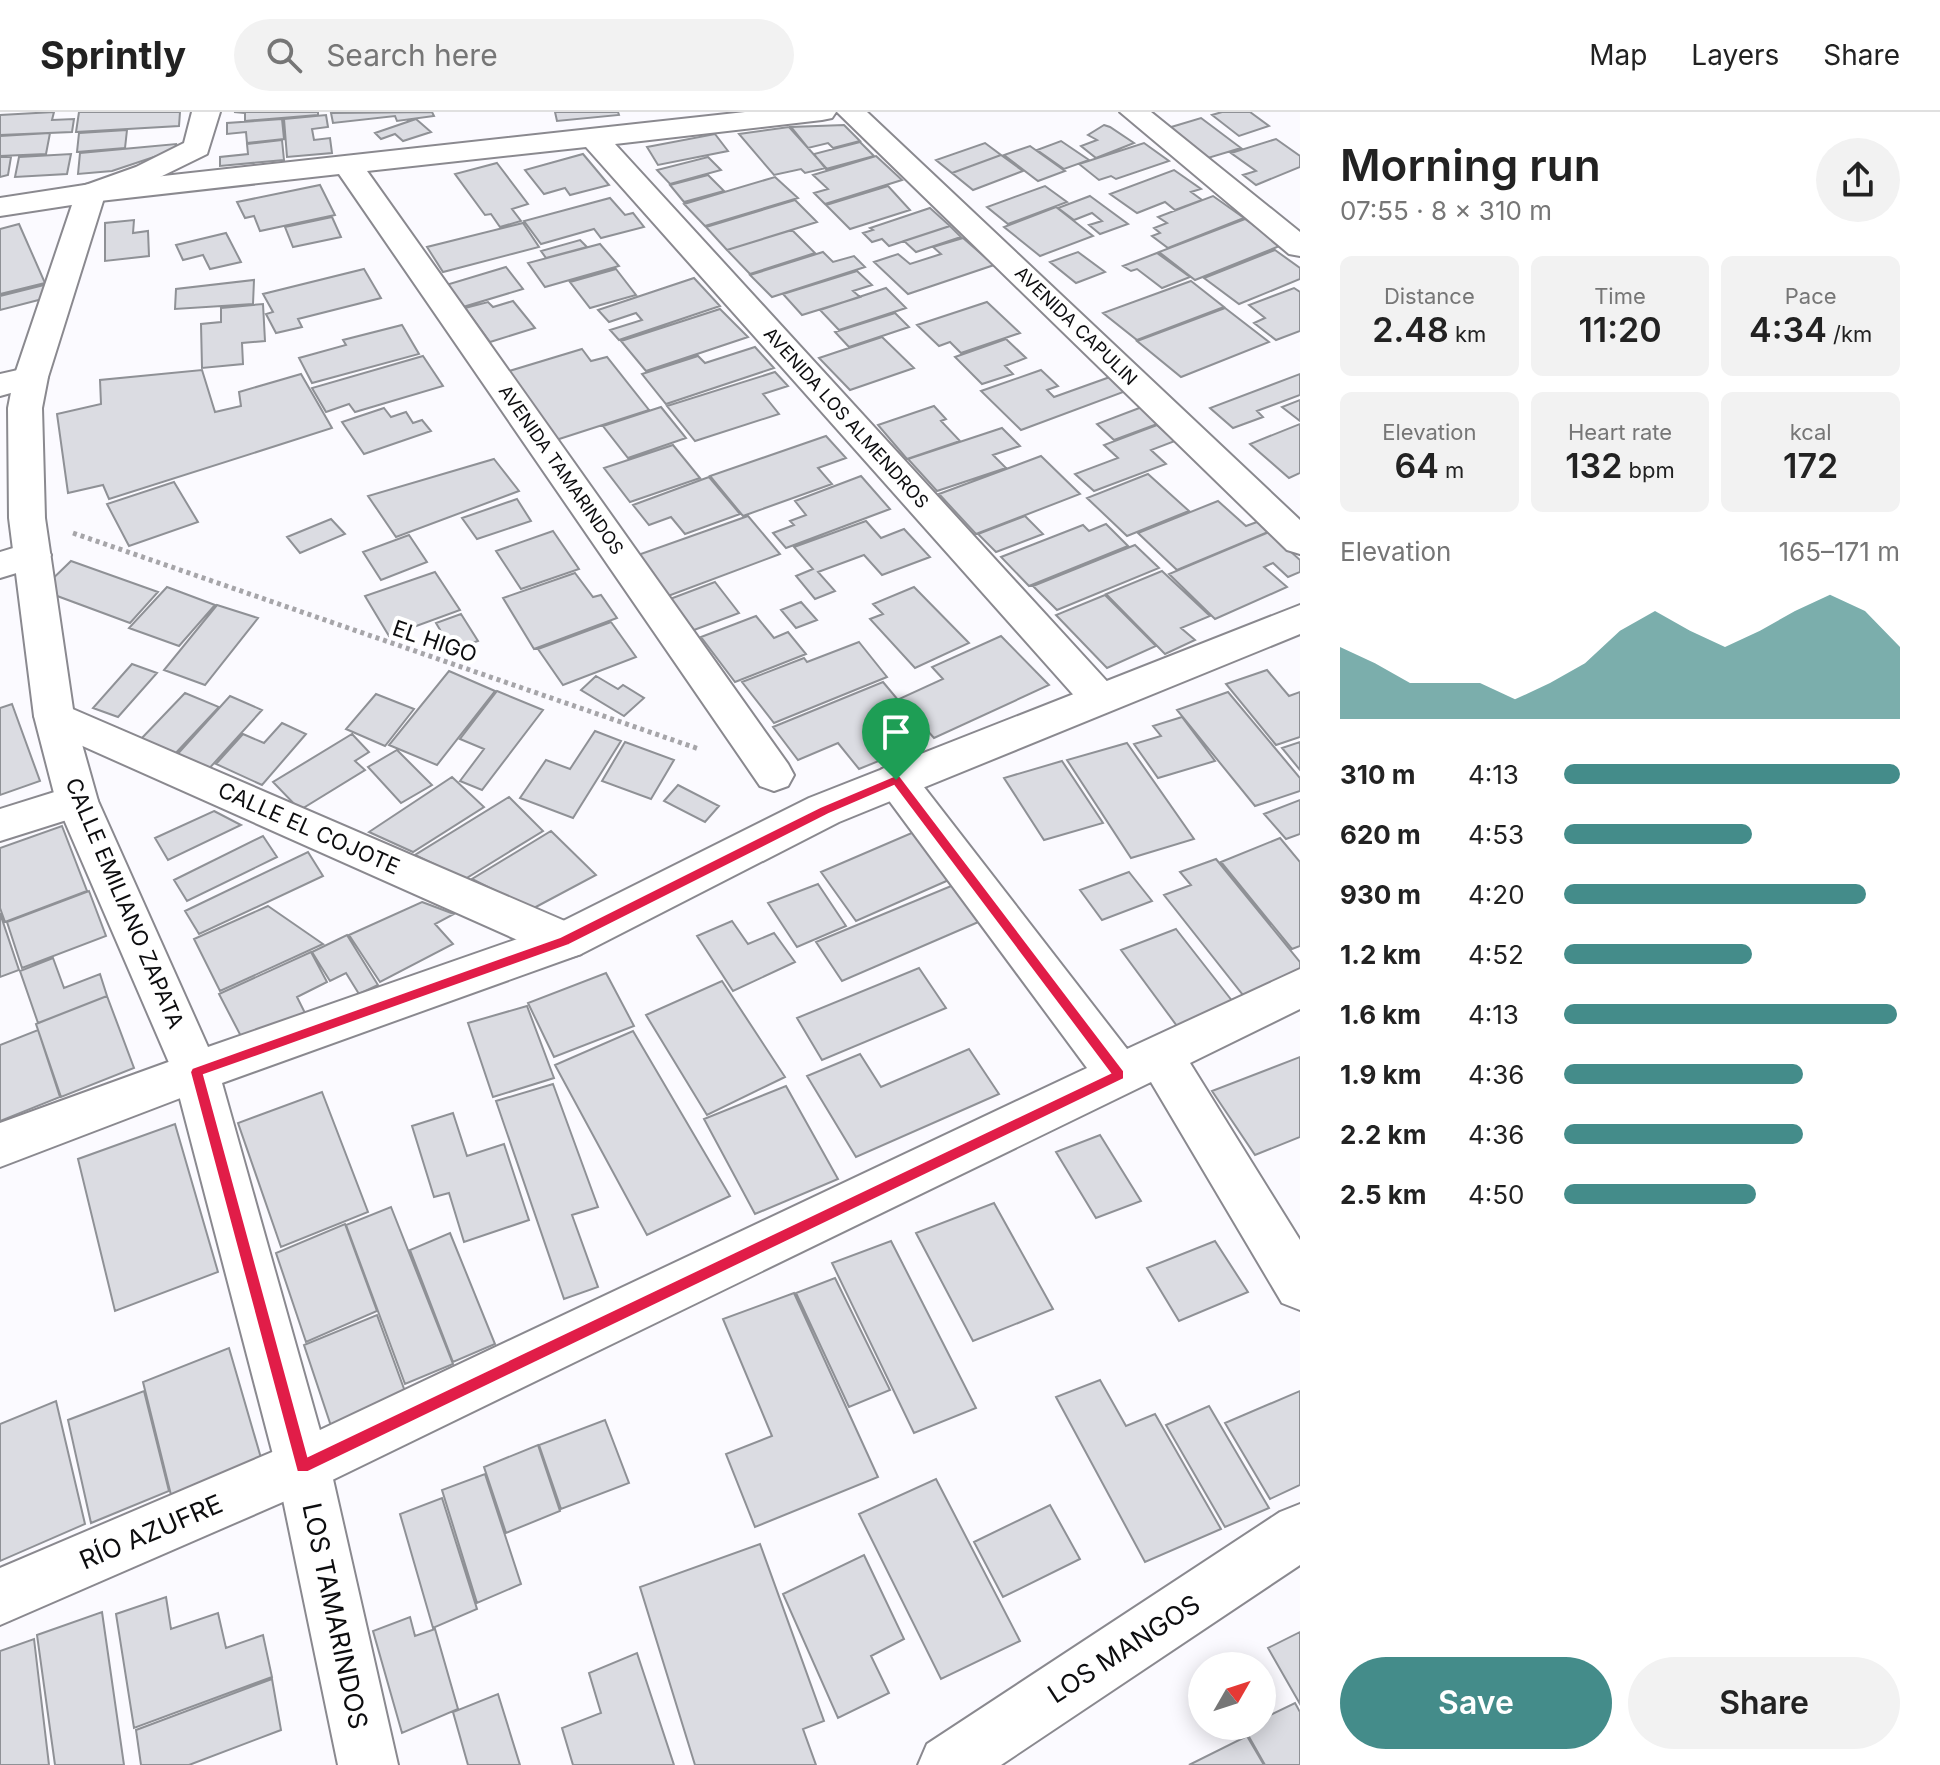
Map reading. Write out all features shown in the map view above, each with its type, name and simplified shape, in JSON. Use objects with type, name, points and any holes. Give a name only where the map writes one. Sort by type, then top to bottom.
[{"type":"street","points":[[91,193],[146,173],[197,148],[206,112]]},
{"type":"street","points":[[0,207],[91,193],[593,137],[705,118],[822,112]]},
{"type":"street","name":"AVENIDA CAPULIN","points":[[851,112],[1300,541]]},
{"type":"street","points":[[1134,112],[1300,247]]},
{"type":"street","name":"AVENIDA LOS ALMENDROS","points":[[593,137],[1100,699]]},
{"type":"street","name":"AVENIDA TAMARINDOS","points":[[348,166],[774,775]]},
{"type":"street","name":"CALLE EMILIANO ZAPATA","points":[[91,193],[15,381],[25,408],[20,546],[54,716],[77,801],[196,1072],[303,1466]]},
{"type":"street","points":[[0,1145],[565,941],[824,810],[1300,619]]},
{"type":"street","name":"CALLE EL COJOTE","points":[[54,716],[565,941]]},
{"type":"street","points":[[896,780],[1140,1065],[1300,1286]]},
{"type":"street","points":[[0,825],[77,801]]},
{"type":"street","name":"RÍO AZUFRE","points":[[0,1597],[303,1466],[1300,988]]},
{"type":"street","name":"LOS TAMARINDOS","points":[[303,1466],[368,1765]]},
{"type":"street","name":"LOS MANGOS","points":[[948,1765],[1300,1532]]},
{"type":"path","name":"EL HIGO","points":[[20,546],[774,775]]},
{"type":"building","points":[[54,112],[52,120],[74,119],[72,132],[0,135],[0,115]]},
{"type":"building","points":[[79,112],[180,112],[179,126],[76,132]]},
{"type":"building","points":[[234,112],[318,112],[318,115],[245,121],[245,113]]},
{"type":"building","points":[[432,112],[434,116],[397,121],[395,116],[333,123],[331,113]]},
{"type":"building","points":[[555,112],[618,112],[619,115],[557,121]]},
{"type":"building","points":[[1250,112],[1269,126],[1239,136],[1212,115]]},
{"type":"building","points":[[326,115],[328,127],[312,129],[314,140],[330,138],[332,153],[287,157],[284,119]]},
{"type":"building","points":[[1201,118],[1241,148],[1208,158],[1168,128]]},
{"type":"building","points":[[282,119],[284,139],[247,143],[246,132],[227,134],[227,123]]},
{"type":"building","points":[[416,119],[431,132],[403,141],[395,134],[381,139],[375,133]]},
{"type":"building","points":[[844,125],[860,141],[833,148],[828,143],[808,148],[791,127]]},
{"type":"building","points":[[1104,125],[1134,143],[1096,158],[1081,146],[1097,140],[1088,135]]},
{"type":"building","points":[[789,127],[826,168],[774,175],[739,134]]},
{"type":"building","points":[[127,130],[125,148],[77,152],[79,133]]},
{"type":"building","points":[[50,133],[46,154],[0,156],[0,136]]},
{"type":"building","points":[[715,134],[728,151],[658,165],[647,147]]},
{"type":"building","points":[[1276,139],[1300,156],[1300,167],[1256,185],[1243,175],[1256,171],[1231,153]]},
{"type":"building","points":[[282,140],[284,160],[220,166],[220,157],[248,154],[247,144]]},
{"type":"building","points":[[1061,141],[1089,160],[1064,169],[1037,150]]},
{"type":"building","points":[[860,142],[874,156],[826,169],[814,154]]},
{"type":"building","points":[[985,143],[1001,155],[952,173],[936,160]]},
{"type":"building","points":[[1144,143],[1169,161],[1116,179],[1111,176],[1099,180],[1079,164]]},
{"type":"building","points":[[176,144],[175,150],[112,171],[78,174],[80,153]]},
{"type":"building","points":[[1030,146],[1065,171],[1038,181],[1004,155]]},
{"type":"building","points":[[71,154],[67,174],[15,177],[19,157]]},
{"type":"building","points":[[583,154],[609,185],[570,195],[565,188],[544,194],[525,170]]},
{"type":"building","points":[[1001,155],[1023,171],[973,190],[952,173]]},
{"type":"building","points":[[876,156],[902,180],[825,204],[814,193],[828,189],[813,175]]},
{"type":"building","points":[[0,157],[11,157],[8,175],[0,177]]},
{"type":"building","points":[[708,157],[721,170],[670,184],[657,170]]},
{"type":"building","points":[[497,163],[528,204],[512,209],[521,221],[500,227],[491,214],[485,215],[455,174]]},
{"type":"building","points":[[1174,170],[1201,189],[1191,192],[1202,200],[1175,210],[1165,202],[1137,213],[1110,194]]},
{"type":"building","points":[[708,175],[724,191],[684,202],[670,185]]},
{"type":"building","points":[[775,177],[798,198],[705,226],[684,204]]},
{"type":"building","points":[[320,185],[335,215],[260,231],[254,216],[245,218],[237,202]]},
{"type":"building","points":[[888,186],[910,210],[850,229],[826,205]]},
{"type":"building","points":[[1045,186],[1067,202],[1008,224],[987,207]]},
{"type":"building","points":[[1090,196],[1128,224],[1100,234],[1089,225],[1102,221],[1092,213],[1074,220],[1058,208]]},
{"type":"building","points":[[1213,196],[1244,218],[1168,248],[1152,236],[1160,233],[1154,228],[1167,223],[1158,217]]},
{"type":"building","points":[[610,198],[625,215],[633,213],[644,227],[601,238],[594,229],[541,244],[524,221]]},
{"type":"building","points":[[795,200],[817,222],[727,250],[706,227]]},
{"type":"building","points":[[1056,207],[1093,236],[1040,256],[1004,227]]},
{"type":"building","points":[[930,208],[950,226],[889,246],[882,239],[872,242],[863,233],[873,230],[870,228]]},
{"type":"building","points":[[332,217],[341,237],[293,247],[285,227]]},
{"type":"building","points":[[1245,219],[1282,245],[1195,280],[1159,252]]},
{"type":"building","points":[[134,220],[133,233],[148,231],[149,256],[105,261],[105,223]]},
{"type":"building","points":[[523,223],[539,247],[443,272],[427,247]]},
{"type":"building","points":[[19,224],[45,283],[0,294],[0,229]]},
{"type":"building","points":[[950,226],[961,237],[916,252],[904,241]]},
{"type":"building","points":[[792,230],[815,253],[750,274],[727,250]]},
{"type":"building","points":[[226,233],[241,262],[210,269],[203,255],[183,260],[176,245]]},
{"type":"building","points":[[963,238],[994,265],[908,294],[874,262],[898,254],[910,264],[941,254],[933,247]]},
{"type":"building","points":[[580,240],[587,247],[546,258],[541,251]]},
{"type":"building","points":[[600,244],[619,266],[545,287],[528,263]]},
{"type":"building","points":[[1275,250],[1300,268],[1300,279],[1239,304],[1204,278]]},
{"type":"building","points":[[823,252],[833,262],[854,256],[865,267],[772,297],[750,275]]},
{"type":"building","points":[[1078,252],[1105,272],[1076,283],[1050,262]]},
{"type":"building","points":[[1157,253],[1190,277],[1162,288],[1137,269],[1131,271],[1123,266]]},
{"type":"building","points":[[506,267],[523,289],[463,307],[446,285]]},
{"type":"building","points":[[364,269],[381,298],[298,319],[302,327],[276,333],[266,314],[273,312],[263,294]]},
{"type":"building","points":[[616,269],[636,295],[590,308],[570,282]]},
{"type":"building","points":[[857,271],[872,285],[853,291],[860,297],[802,315],[783,294]]},
{"type":"building","points":[[694,278],[720,306],[619,340],[610,330],[642,320],[636,313],[609,322],[598,310]]},
{"type":"building","points":[[254,280],[253,304],[175,309],[176,289]]},
{"type":"building","points":[[1191,281],[1224,307],[1137,340],[1103,313]]},
{"type":"building","points":[[44,285],[50,297],[0,310],[0,296]]},
{"type":"building","points":[[886,288],[906,308],[839,330],[820,310]]},
{"type":"building","points":[[1294,288],[1300,292],[1300,331],[1276,340],[1254,323],[1265,318],[1249,305]]},
{"type":"building","points":[[513,301],[535,328],[490,342],[465,308],[488,302],[493,307]]},
{"type":"building","points":[[987,302],[1020,333],[961,353],[950,342],[939,346],[917,325]]},
{"type":"building","points":[[263,304],[265,341],[242,343],[243,364],[202,368],[201,324],[221,322],[221,308]]},
{"type":"building","points":[[1225,308],[1269,342],[1181,377],[1137,341]]},
{"type":"building","points":[[720,309],[748,337],[646,371],[621,341]]},
{"type":"building","points":[[895,313],[909,327],[849,347],[835,332]]},
{"type":"building","points":[[402,325],[419,354],[312,383],[299,358],[346,345],[343,340]]},
{"type":"building","points":[[882,337],[914,368],[850,390],[819,358]]},
{"type":"building","points":[[1006,339],[1026,358],[1005,366],[1013,374],[982,384],[955,357]]},
{"type":"building","points":[[755,347],[774,368],[666,404],[642,374],[698,356],[705,363]]},
{"type":"building","points":[[582,349],[591,361],[607,357],[649,410],[556,440],[506,372]]},
{"type":"building","points":[[423,356],[443,386],[355,412],[349,404],[326,412],[312,388]]},
{"type":"building","points":[[202,370],[215,412],[241,406],[239,392],[301,374],[332,428],[109,499],[103,485],[68,493],[57,414],[101,404],[100,380]]},
{"type":"building","points":[[1041,370],[1058,386],[1047,390],[1054,397],[1110,377],[1126,391],[1021,430],[981,391]]},
{"type":"building","points":[[775,372],[788,386],[763,394],[779,414],[695,441],[667,406]]},
{"type":"building","points":[[1300,374],[1300,395],[1257,411],[1263,417],[1233,428],[1210,408]]},
{"type":"building","points":[[1300,400],[1300,421],[1282,407]]},
{"type":"building","points":[[934,406],[946,419],[941,421],[960,441],[907,459],[878,425]]},
{"type":"building","points":[[661,407],[686,438],[628,458],[603,426]]},
{"type":"building","points":[[1142,407],[1160,423],[1114,440],[1097,424]]},
{"type":"building","points":[[384,408],[391,417],[406,412],[413,423],[422,420],[431,431],[364,454],[342,422]]},
{"type":"building","points":[[1300,424],[1300,473],[1289,478],[1250,444]]},
{"type":"building","points":[[1157,425],[1175,441],[1151,450],[1166,464],[1094,491],[1075,474],[1118,458],[1104,445]]},
{"type":"building","points":[[1002,428],[1020,446],[993,455],[1006,468],[937,491],[908,459]]},
{"type":"building","points":[[826,436],[846,458],[818,468],[832,484],[743,516],[710,476]]},
{"type":"building","points":[[673,445],[700,478],[630,502],[604,468]]},
{"type":"building","points":[[1041,456],[1080,494],[976,534],[939,494]]},
{"type":"building","points":[[494,459],[519,491],[396,537],[368,496]]},
{"type":"building","points":[[1148,474],[1189,511],[1127,536],[1087,498]]},
{"type":"building","points":[[861,476],[890,509],[786,548],[773,533],[794,525],[790,521],[806,515],[795,501]]},
{"type":"building","points":[[709,477],[740,514],[685,534],[671,517],[649,525],[633,505]]},
{"type":"building","points":[[174,482],[198,522],[129,546],[107,504]]},
{"type":"building","points":[[517,499],[531,521],[477,539],[462,518]]},
{"type":"building","points":[[1218,501],[1246,526],[1257,522],[1268,532],[1177,570],[1138,533]]},
{"type":"building","points":[[748,516],[780,554],[668,596],[638,555]]},
{"type":"building","points":[[1025,516],[1043,534],[996,552],[978,534]]},
{"type":"building","points":[[331,519],[345,534],[300,553],[287,537]]},
{"type":"building","points":[[866,521],[881,538],[904,529],[930,557],[882,575],[864,555],[818,572],[835,591],[815,599],[796,576],[813,569],[794,547]]},
{"type":"building","points":[[1106,524],[1128,546],[1029,586],[1001,557],[1083,525],[1089,531]]},
{"type":"building","points":[[553,531],[579,569],[521,589],[496,551]]},
{"type":"building","points":[[1269,532],[1300,560],[1300,572],[1288,577],[1273,563],[1264,567],[1287,587],[1215,619],[1169,574]]},
{"type":"building","points":[[409,535],[427,562],[381,580],[363,552]]},
{"type":"building","points":[[1135,545],[1159,568],[1057,610],[1033,586]]},
{"type":"building","points":[[71,561],[158,592],[130,623],[41,590]]},
{"type":"building","points":[[1162,571],[1210,616],[1181,628],[1195,640],[1165,654],[1106,594]]},
{"type":"building","points":[[435,572],[460,610],[389,636],[365,596]]},
{"type":"building","points":[[575,573],[593,597],[601,595],[617,618],[534,649],[503,598]]},
{"type":"building","points":[[715,582],[739,613],[694,630],[670,599]]},
{"type":"building","points":[[167,587],[215,605],[179,646],[129,628]]},
{"type":"building","points":[[914,587],[969,643],[915,668],[870,619],[883,614],[873,604]]},
{"type":"building","points":[[1105,595],[1156,646],[1107,668],[1056,615]]},
{"type":"building","points":[[801,602],[817,620],[796,628],[781,610]]},
{"type":"building","points":[[217,605],[258,618],[205,685],[164,670]]},
{"type":"building","points":[[461,614],[478,641],[452,650],[436,623]]},
{"type":"building","points":[[756,616],[774,638],[788,632],[806,654],[735,682],[701,637]]},
{"type":"building","points":[[611,622],[636,657],[563,685],[538,649]]},
{"type":"building","points":[[1001,636],[1049,685],[934,738],[899,699],[943,679],[932,667]]},
{"type":"building","points":[[859,642],[887,677],[774,723],[742,682],[804,658],[807,662]]},
{"type":"building","points":[[132,664],[157,673],[118,717],[93,708]]},
{"type":"building","points":[[1267,670],[1289,696],[1300,692],[1300,737],[1276,745],[1226,684]]},
{"type":"building","points":[[449,671],[495,691],[437,765],[389,745]]},
{"type":"building","points":[[596,676],[618,689],[623,685],[644,698],[624,716],[581,690]]},
{"type":"building","points":[[883,682],[909,713],[865,732],[886,758],[859,769],[838,743],[798,760],[773,727]]},
{"type":"building","points":[[497,691],[543,710],[482,790],[460,781],[484,749],[460,739]]},
{"type":"building","points":[[1228,692],[1300,778],[1300,791],[1255,806],[1177,710]]},
{"type":"building","points":[[185,693],[219,707],[173,756],[140,740]]},
{"type":"building","points":[[376,694],[414,709],[385,746],[346,729]]},
{"type":"building","points":[[230,696],[262,710],[206,772],[174,758]]},
{"type":"building","points":[[12,704],[40,781],[0,795],[0,708]]},
{"type":"building","points":[[1182,717],[1215,761],[1158,778],[1134,744],[1161,736],[1153,726]]},
{"type":"building","points":[[282,723],[306,734],[262,785],[216,764],[243,734],[264,743]]},
{"type":"building","points":[[595,731],[621,741],[573,818],[520,798],[546,760],[570,769]]},
{"type":"building","points":[[352,734],[369,752],[355,761],[365,770],[300,810],[273,782]]},
{"type":"building","points":[[625,742],[674,760],[651,799],[602,781]]},
{"type":"building","points":[[1300,742],[1300,770],[1282,748]]},
{"type":"building","points":[[1127,743],[1194,839],[1131,858],[1067,760]]},
{"type":"building","points":[[397,750],[432,785],[401,803],[368,767]]},
{"type":"building","points":[[1062,761],[1103,823],[1044,840],[1004,778]]},
{"type":"building","points":[[452,777],[484,807],[413,852],[369,832]]},
{"type":"building","points":[[678,785],[719,806],[705,822],[664,801]]},
{"type":"building","points":[[509,797],[543,831],[465,879],[415,855]]},
{"type":"building","points":[[1300,800],[1300,834],[1286,839],[1264,814]]},
{"type":"building","points":[[214,811],[241,825],[168,860],[155,838]]},
{"type":"building","points":[[62,826],[87,891],[5,922],[0,908],[0,848]]},
{"type":"building","points":[[551,831],[596,875],[532,909],[472,879]]},
{"type":"building","points":[[914,832],[951,879],[856,921],[821,872]]},
{"type":"building","points":[[263,836],[277,857],[187,901],[174,880]]},
{"type":"building","points":[[1280,838],[1300,862],[1300,946],[1292,949],[1221,862]]},
{"type":"building","points":[[308,852],[323,876],[199,934],[185,911]]},
{"type":"building","points":[[1216,859],[1300,962],[1300,971],[1243,995],[1164,895],[1191,885],[1180,872]]},
{"type":"building","points":[[1129,872],[1152,901],[1102,920],[1080,890]]},
{"type":"building","points":[[818,884],[846,926],[797,947],[768,903]]},
{"type":"building","points":[[956,884],[983,920],[842,981],[816,942]]},
{"type":"building","points":[[89,891],[106,936],[22,968],[7,922]]},
{"type":"building","points":[[422,902],[454,914],[435,924],[453,944],[380,982],[349,935]]},
{"type":"building","points":[[268,906],[323,944],[220,991],[194,939]]},
{"type":"building","points":[[0,913],[19,970],[0,977]]},
{"type":"building","points":[[732,921],[748,944],[774,933],[795,962],[733,991],[697,936]]},
{"type":"building","points":[[1176,929],[1233,1002],[1177,1026],[1121,950]]},
{"type":"building","points":[[347,935],[378,985],[359,994],[346,973],[330,981],[312,952]]},
{"type":"building","points":[[311,952],[327,982],[297,997],[306,1015],[245,1044],[219,994]]},
{"type":"building","points":[[53,958],[64,988],[100,974],[107,996],[38,1023],[20,971]]},
{"type":"building","points":[[919,968],[946,1008],[822,1060],[797,1018]]},
{"type":"building","points":[[606,973],[634,1026],[554,1057],[528,1003]]},
{"type":"building","points":[[722,981],[785,1077],[707,1115],[646,1015]]},
{"type":"building","points":[[107,996],[134,1068],[61,1097],[36,1024]]},
{"type":"building","points":[[527,1006],[554,1078],[493,1097],[468,1023]]},
{"type":"building","points":[[38,1030],[60,1097],[0,1121],[0,1045]]},
{"type":"building","points":[[633,1031],[730,1196],[647,1235],[555,1065]]},
{"type":"building","points":[[969,1049],[999,1094],[856,1157],[807,1076],[860,1054],[881,1087]]},
{"type":"building","points":[[1300,1057],[1300,1137],[1255,1155],[1212,1091]]},
{"type":"building","points":[[553,1084],[598,1207],[572,1215],[598,1287],[564,1299],[496,1101]]},
{"type":"building","points":[[786,1086],[838,1179],[755,1214],[704,1119]]},
{"type":"building","points":[[322,1092],[368,1212],[281,1247],[238,1123]]},
{"type":"building","points":[[453,1113],[467,1156],[504,1144],[529,1220],[464,1242],[449,1193],[434,1197],[412,1126]]},
{"type":"building","points":[[175,1124],[218,1272],[115,1311],[78,1159]]},
{"type":"building","points":[[1100,1135],[1141,1201],[1096,1218],[1056,1152]]},
{"type":"building","points":[[994,1203],[1053,1309],[973,1341],[916,1233]]},
{"type":"building","points":[[391,1207],[453,1364],[405,1384],[346,1225]]},
{"type":"building","points":[[345,1224],[377,1311],[306,1342],[276,1253]]},
{"type":"building","points":[[450,1233],[495,1344],[453,1362],[410,1250]]},
{"type":"building","points":[[891,1241],[976,1408],[914,1433],[832,1263]]},
{"type":"building","points":[[1215,1241],[1248,1292],[1179,1321],[1147,1268]]},
{"type":"building","points":[[835,1278],[890,1390],[849,1407],[796,1293]]},
{"type":"building","points":[[794,1293],[878,1477],[755,1527],[726,1454],[772,1436],[723,1319]]},
{"type":"building","points":[[377,1315],[407,1397],[332,1429],[304,1345]]},
{"type":"building","points":[[229,1348],[261,1458],[171,1495],[143,1382]]},
{"type":"building","points":[[1100,1380],[1126,1426],[1155,1414],[1221,1529],[1145,1562],[1056,1397]]},
{"type":"building","points":[[144,1391],[169,1491],[91,1523],[68,1420]]},
{"type":"building","points":[[1300,1391],[1300,1485],[1270,1499],[1225,1423]]},
{"type":"building","points":[[56,1401],[85,1524],[0,1561],[0,1424]]},
{"type":"building","points":[[1209,1406],[1269,1508],[1225,1527],[1166,1425]]},
{"type":"building","points":[[605,1420],[629,1483],[561,1509],[539,1445]]},
{"type":"building","points":[[538,1445],[560,1511],[506,1533],[484,1467]]},
{"type":"building","points":[[485,1474],[521,1584],[477,1603],[442,1490]]},
{"type":"building","points":[[936,1479],[1020,1641],[941,1679],[859,1514]]},
{"type":"building","points":[[442,1498],[477,1609],[433,1628],[400,1514]]},
{"type":"building","points":[[1050,1505],[1080,1559],[1003,1597],[974,1542]]},
{"type":"building","points":[[760,1544],[824,1721],[803,1729],[816,1765],[695,1765],[640,1587]]},
{"type":"building","points":[[864,1555],[904,1639],[871,1656],[889,1693],[838,1718],[783,1594]]},
{"type":"building","points":[[166,1597],[171,1629],[218,1613],[226,1648],[263,1635],[272,1677],[134,1728],[116,1614]]},
{"type":"building","points":[[102,1612],[124,1765],[55,1765],[37,1635]]},
{"type":"building","points":[[410,1617],[415,1636],[435,1629],[458,1709],[402,1733],[373,1631]]},
{"type":"building","points":[[1300,1632],[1300,1704],[1276,1662],[1276,1652],[1270,1652],[1268,1648]]},
{"type":"building","points":[[34,1639],[49,1765],[0,1765],[0,1651]]},
{"type":"building","points":[[637,1653],[674,1765],[573,1765],[562,1728],[601,1713],[589,1673]]},
{"type":"building","points":[[272,1679],[281,1730],[189,1765],[141,1765],[136,1730]]},
{"type":"building","points":[[498,1694],[520,1765],[468,1765],[453,1712]]},
{"type":"building","points":[[1295,1703],[1300,1712],[1300,1765],[1265,1765],[1251,1740],[1276,1740],[1276,1712]]},
{"type":"building","points":[[1239,1740],[1249,1740],[1264,1765],[1189,1765]]},
{"type":"route","points":[[896,780],[1119,1075],[303,1466],[196,1072],[565,941],[824,810],[896,780]]}]
